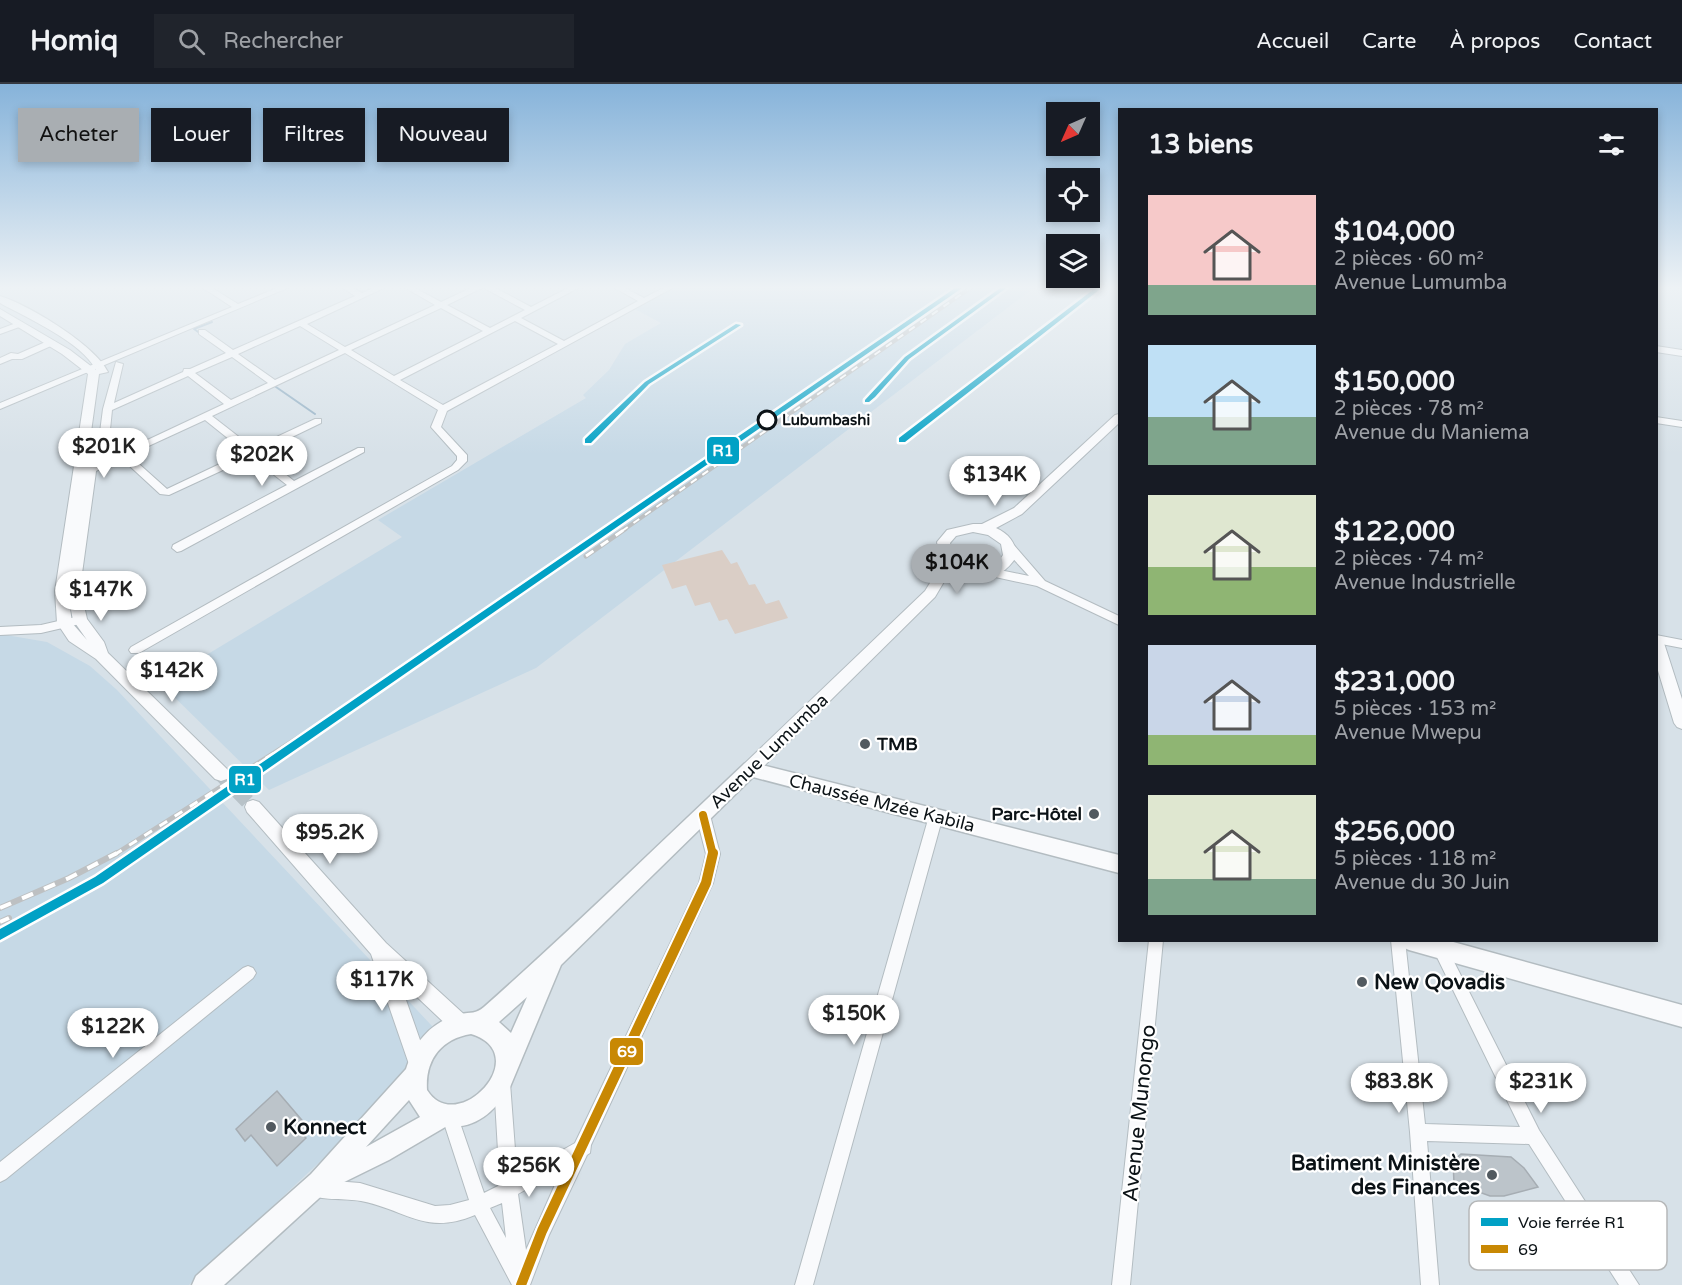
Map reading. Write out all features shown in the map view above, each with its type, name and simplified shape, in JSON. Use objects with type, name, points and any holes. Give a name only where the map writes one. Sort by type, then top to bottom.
[{"type":"highway","name":"Avenue Lumumba","points":[[209,1283],[315,1186],[416,1070],[435,1038],[471,1024],[554,958],[750,769]]},
{"type":"highway","name":"Chaussée Mzée Kabila","points":[[750,769],[1118,864]]},
{"type":"highway","points":[[1415,942],[1682,1016]]},
{"type":"highway","name":"Avenue Lumumba","points":[[315,1186],[446,1117],[470,1112],[480,1107],[504,1076],[554,958]]},
{"type":"highway","points":[[471,1024],[490,1027],[503,1040],[507,1048],[504,1076]]},
{"type":"highway","points":[[416,1070],[416,1091],[421,1103],[430,1112],[446,1117]]},
{"type":"main road","points":[[50,342],[95,366]]},
{"type":"main road","points":[[72,342],[79,346],[102,379],[73,588],[80,620],[99,646],[101,656]]},
{"type":"main road","points":[[1658,349],[1682,352]]},
{"type":"main road","points":[[984,529],[1018,511],[1118,418]]},
{"type":"main road","points":[[90,471],[61,604],[64,626],[77,640],[101,656],[220,774]]},
{"type":"main road","points":[[930,594],[951,580],[971,572],[990,572],[1001,568],[1008,561],[1008,528],[1018,511]]},
{"type":"main road","points":[[971,572],[950,561],[944,550],[948,537],[961,529],[984,529],[1000,535],[1008,545]]},
{"type":"main road","name":"Avenue Lumumba","points":[[750,769],[930,594],[950,561]]},
{"type":"main road","points":[[1658,646],[1682,723]]},
{"type":"main road","points":[[252,807],[379,949],[471,1024]]},
{"type":"main road","points":[[379,949],[416,1070]]},
{"type":"street","points":[[0,361],[11,356],[19,357],[50,342]]},
{"type":"street","points":[[0,406],[153,342]]},
{"type":"street","points":[[217,342],[275,384]]},
{"type":"street","points":[[108,409],[255,342]]},
{"type":"street","points":[[333,342],[442,409]]},
{"type":"street","points":[[90,471],[364,342]]},
{"type":"street","points":[[395,379],[468,342]]},
{"type":"street","points":[[560,342],[564,344]]},
{"type":"street","points":[[135,650],[455,468],[462,461],[462,455],[436,427],[442,409],[568,342]]},
{"type":"street","points":[[90,471],[118,364]]},
{"type":"street","points":[[187,372],[231,405]]},
{"type":"street","points":[[207,417],[294,486]]},
{"type":"street","points":[[1658,420],[1682,424]]},
{"type":"street","points":[[124,456],[166,493],[318,422]]},
{"type":"street","points":[[177,548],[361,450]]},
{"type":"street","points":[[1008,545],[1043,583]]},
{"type":"street","points":[[990,572],[1009,573],[1043,583],[1118,620]]},
{"type":"street","points":[[0,631],[64,626],[80,620]]},
{"type":"street","points":[[1658,640],[1682,644]]},
{"type":"street","points":[[521,1285],[542,1231],[585,1146],[706,884],[713,854],[703,815]]},
{"type":"street","points":[[804,1285],[936,816]]},
{"type":"street","name":"Avenue Munongo","points":[[1121,1285],[1156,942]]},
{"type":"street","points":[[1411,942],[1418,1132],[1430,1285]]},
{"type":"street","points":[[1440,949],[1533,1136],[1575,1201]]},
{"type":"street","points":[[0,1173],[248,973]]},
{"type":"street","points":[[504,1076],[509,1189],[521,1285]]},
{"type":"street","points":[[446,1117],[479,1205],[521,1285]]},
{"type":"street","points":[[1418,1132],[1533,1136]]},
{"type":"street","points":[[315,1186],[367,1193],[410,1209],[438,1216],[479,1205],[585,1146]]},
{"type":"street","points":[[1620,1270],[1630,1285]]},
{"type":"shaded area","points":[[628,342],[963,342],[536,668],[269,790],[160,683],[402,537],[378,520],[586,398],[583,395],[609,370]]},
{"type":"shaded area","points":[[722,550],[731,564],[737,562],[749,585],[755,584],[766,604],[779,600],[788,618],[735,634],[727,619],[719,621],[710,602],[695,606],[686,585],[672,589],[662,565]]},
{"type":"shaded area","points":[[0,634],[47,642],[90,666],[117,690],[447,1042],[189,1285],[0,1285]]},
{"type":"building","name":"Konnect","points":[[277,1091],[306,1125],[299,1131],[306,1138],[277,1166],[251,1135],[245,1141],[236,1129]]},
{"type":"building","name":"Batiment Ministère des Finances","points":[[1461,1154],[1511,1157],[1524,1168],[1538,1187],[1504,1196],[1490,1196],[1454,1183],[1453,1161]]},
{"type":"waterway","points":[[276,387],[315,414]]},
{"type":"tunnel","points":[[221,774],[253,807]]},
{"type":"railway","points":[[588,441],[647,383],[711,342]]},
{"type":"railway","points":[[622,531],[893,342]]},
{"type":"railway","points":[[867,401],[907,358],[929,342]]},
{"type":"railway","points":[[902,440],[1029,342]]},
{"type":"railway","points":[[586,556],[625,529]]},
{"type":"railway","points":[[114,855],[307,732]]},
{"type":"railway","points":[[0,908],[69,878],[117,853]]},
{"type":"railway","points":[[0,922],[9,918]]},
{"type":"rail line","name":"R1","points":[[588,441],[647,383],[711,342]]},
{"type":"rail line","name":"R1","points":[[0,935],[99,880],[881,342]]},
{"type":"rail line","name":"R1","points":[[867,401],[907,358],[929,342]]},
{"type":"rail line","name":"R1","points":[[902,440],[1029,342]]},
{"type":"transit line","name":"69","points":[[521,1285],[542,1231],[706,883],[713,854],[703,815]]},
{"type":"place","name":"Lubumbashi","points":[[767,420]]},
{"type":"place","name":"TMB","points":[[865,744]]},
{"type":"place","name":"Parc-Hôtel","points":[[1094,814]]},
{"type":"place","name":"New Qovadis","points":[[1362,982]]},
{"type":"place","name":"Konnect","points":[[271,1127]]},
{"type":"place","name":"Batiment Ministère des Finances","points":[[1492,1175]]}]
